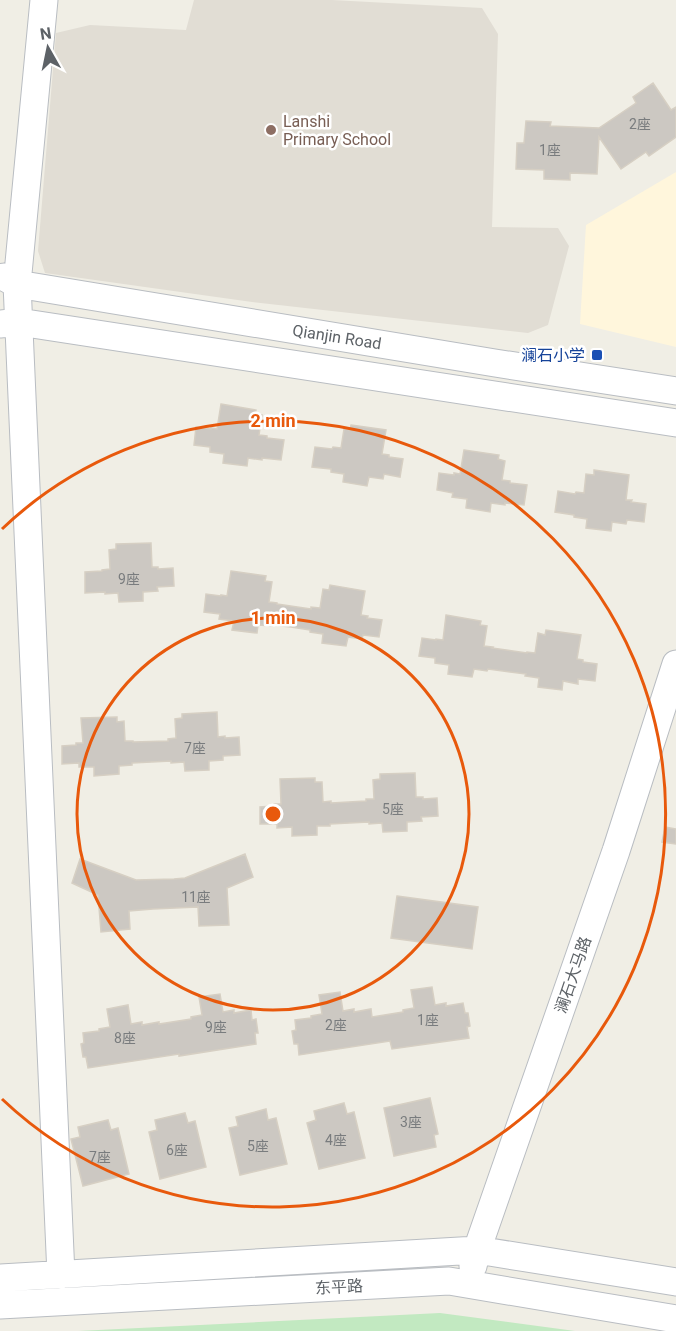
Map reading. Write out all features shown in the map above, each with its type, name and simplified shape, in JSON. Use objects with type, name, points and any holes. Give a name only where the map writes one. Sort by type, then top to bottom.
[{"type":"street","points":[[44,0],[9,280],[9,323],[60,1275]]},
{"type":"street","name":"Qianjin Road","points":[[9,280],[495,363],[676,391]]},
{"type":"street","name":"Qianjin Road","points":[[9,323],[676,423]]},
{"type":"street","name":"澜石大马路","points":[[468,1285],[477,1250],[616,851],[676,664]]},
{"type":"street","name":"东平路","points":[[0,1278],[477,1250],[676,1282]]},
{"type":"street","name":"东平路","points":[[0,1305],[449,1281],[676,1319]]},
{"type":"shaded area","name":"Lanshi Primary School","points":[[194,0],[332,0],[482,8],[498,34],[492,227],[558,228],[569,246],[548,325],[528,333],[252,302],[45,273],[38,251],[56,33],[90,25],[186,30]]},
{"type":"shaded area","points":[[676,172],[676,347],[580,324],[586,225]]},
{"type":"green space","points":[[440,1313],[575,1331],[78,1331]]},
{"type":"building","points":[[653,83],[671,110],[676,107],[676,137],[649,156],[646,152],[621,169],[599,137],[597,174],[570,173],[570,180],[544,179],[544,170],[516,169],[517,143],[524,143],[526,121],[551,122],[550,126],[599,128],[636,103],[633,97]]},
{"type":"building","points":[[221,404],[256,410],[255,414],[262,415],[259,435],[284,440],[281,460],[248,458],[247,466],[223,463],[224,454],[210,452],[210,447],[194,445],[196,427],[217,429]]},
{"type":"building","points":[[351,425],[386,430],[382,454],[403,459],[400,477],[384,474],[383,479],[369,477],[367,486],[343,482],[344,474],[331,472],[331,469],[312,467],[315,447],[341,448],[344,429],[350,430]]},
{"type":"building","points":[[464,450],[499,455],[498,459],[505,461],[502,480],[527,485],[524,505],[491,503],[490,512],[466,508],[467,499],[452,497],[453,493],[437,490],[439,473],[460,474]]},
{"type":"building","points":[[594,470],[629,475],[626,500],[646,504],[644,522],[627,520],[626,524],[612,522],[611,531],[586,528],[587,519],[555,512],[558,491],[584,493],[586,474],[594,475]]},
{"type":"building","points":[[151,543],[152,567],[173,568],[174,586],[157,587],[158,591],[143,592],[143,601],[119,602],[118,593],[85,593],[85,572],[110,569],[109,550],[116,549],[116,544]]},
{"type":"building","points":[[231,571],[266,576],[265,581],[272,582],[269,602],[277,604],[311,609],[311,607],[320,608],[323,589],[329,590],[330,585],[365,591],[361,615],[382,620],[379,637],[363,635],[362,639],[348,637],[346,646],[322,643],[323,634],[291,627],[258,625],[257,633],[232,630],[234,621],[219,619],[220,614],[204,612],[206,594],[227,596]]},
{"type":"building","points":[[446,615],[481,621],[480,625],[487,626],[484,646],[492,648],[535,653],[538,633],[545,635],[546,630],[581,635],[577,659],[597,664],[595,681],[578,679],[578,684],[563,681],[562,690],[538,687],[539,678],[525,676],[526,674],[474,669],[472,677],[448,674],[449,665],[435,663],[435,658],[419,656],[422,638],[443,640]]},
{"type":"building","points":[[217,712],[218,737],[239,737],[240,755],[223,756],[223,760],[209,761],[209,770],[185,771],[184,762],[132,763],[132,765],[119,766],[119,774],[94,776],[94,767],[79,767],[79,763],[62,764],[62,746],[83,743],[81,718],[117,717],[117,722],[124,721],[125,741],[168,741],[168,739],[176,738],[175,719],[182,718],[182,714]]},
{"type":"building","points":[[415,773],[416,797],[437,798],[438,816],[421,817],[422,821],[407,822],[407,831],[383,832],[382,823],[369,824],[369,822],[317,826],[317,835],[292,836],[292,827],[277,828],[277,824],[260,824],[260,807],[281,804],[280,779],[315,778],[315,782],[322,782],[323,802],[331,801],[331,803],[374,799],[373,780],[380,779],[380,774]]},
{"type":"building","points":[[665,827],[676,829],[676,844],[662,842]]},
{"type":"building","points":[[245,854],[253,877],[227,888],[229,925],[199,926],[198,907],[153,909],[129,911],[130,929],[101,932],[98,895],[72,883],[80,859],[136,880],[174,879],[185,878]]},
{"type":"building","points":[[397,896],[478,907],[472,949],[391,938]]},
{"type":"building","points":[[432,987],[435,1005],[463,1003],[465,1013],[468,1013],[469,1038],[392,1049],[390,1041],[299,1055],[298,1044],[294,1044],[292,1031],[296,1030],[295,1020],[322,1014],[319,995],[340,992],[343,1011],[371,1009],[372,1017],[414,1008],[411,990]]},
{"type":"building","points":[[220,994],[223,1012],[251,1010],[252,1020],[256,1019],[258,1033],[255,1033],[256,1044],[88,1068],[81,1044],[84,1043],[83,1033],[110,1027],[107,1009],[128,1005],[131,1024],[159,1022],[159,1024],[202,1015],[199,997]]},
{"type":"building","points":[[430,1098],[438,1134],[434,1135],[436,1147],[394,1156],[384,1108]]},
{"type":"building","points":[[344,1103],[347,1114],[354,1112],[365,1158],[319,1169],[307,1123],[316,1120],[314,1111]]},
{"type":"building","points":[[266,1109],[268,1120],[276,1118],[287,1164],[240,1175],[229,1128],[238,1126],[236,1117]]},
{"type":"building","points":[[185,1113],[188,1123],[195,1121],[206,1167],[160,1179],[149,1132],[157,1130],[155,1120]]},
{"type":"building","points":[[108,1120],[111,1130],[118,1128],[129,1174],[83,1186],[71,1139],[80,1137],[78,1127]]},
{"type":"place","name":"Lanshi Primary School","points":[[271,130]]},
{"type":"place","name":"澜石小学","points":[[597,355]]}]
